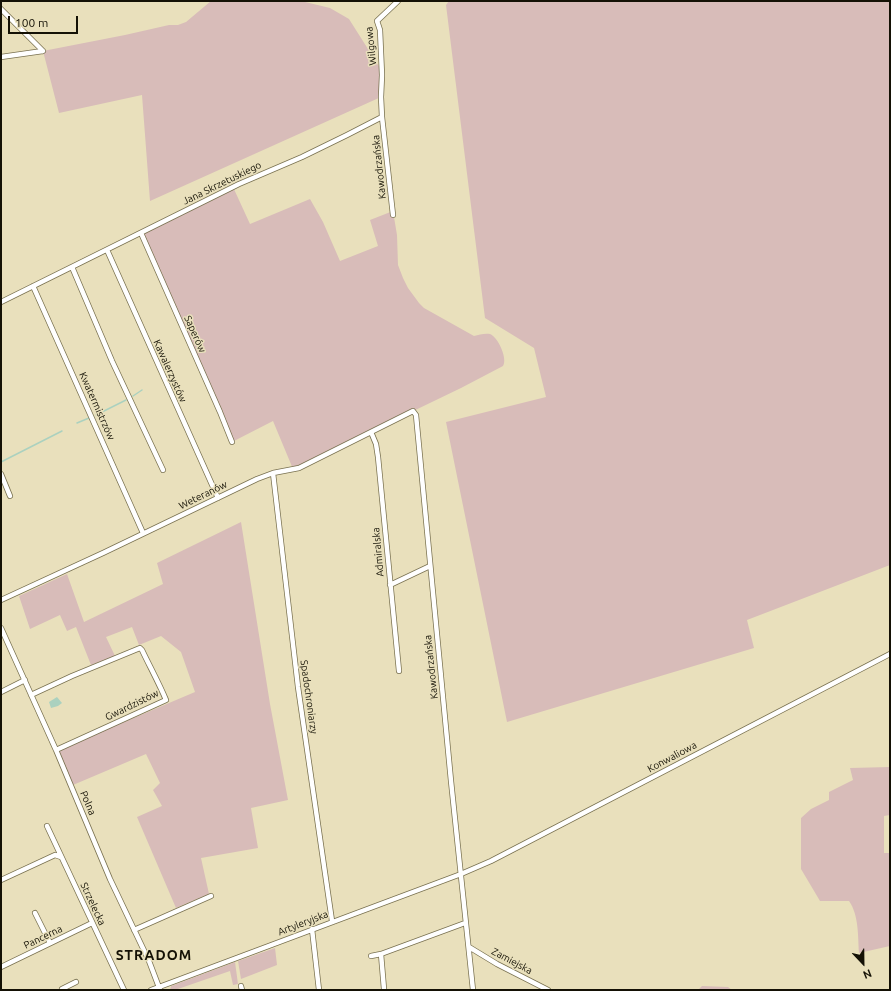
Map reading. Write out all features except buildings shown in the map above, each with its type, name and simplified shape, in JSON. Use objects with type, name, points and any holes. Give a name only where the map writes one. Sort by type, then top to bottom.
[{"type":"street","name":"Wilgowa","points":[[382,75],[380,30],[377,21],[398,1]]},
{"type":"street","points":[[1,9],[43,51],[1,57]]},
{"type":"street","name":"Kawodrzańska","points":[[382,75],[382,117],[394,215]]},
{"type":"street","name":"Jana Skrzetuskiego","points":[[1,302],[239,184],[302,157],[382,117]]},
{"type":"street","name":"Saperów","points":[[141,233],[232,442]]},
{"type":"street","name":"Kawalerzystów","points":[[107,250],[218,498]]},
{"type":"street","points":[[72,268],[112,361],[163,470]]},
{"type":"street","name":"Kwatermistrzów","points":[[33,286],[143,533]]},
{"type":"street","name":"Kawodrzańska","points":[[413,411],[416,415],[465,923],[473,990]]},
{"type":"street","name":"Weteranów","points":[[1,600],[257,479],[273,473],[299,468],[413,411]]},
{"type":"street","name":"Admiralska","points":[[371,432],[376,444],[378,457],[399,671]]},
{"type":"street","name":"Spadochroniarzy","points":[[273,473],[298,688],[332,921]]},
{"type":"street","points":[[1,474],[10,496]]},
{"type":"street","points":[[390,585],[430,566]]},
{"type":"street","name":"Polna","points":[[1,628],[56,750],[110,879],[159,988]]},
{"type":"street","points":[[1,645],[7,642]]},
{"type":"street","name":"Gwardzistów","points":[[31,695],[72,676],[140,648],[156,676],[166,700],[56,750]]},
{"type":"street","name":"Konwaliowa","points":[[461,874],[515,850],[890,654]]},
{"type":"street","points":[[1,692],[25,680]]},
{"type":"street","name":"Strzelecka","points":[[47,826],[124,990]]},
{"type":"street","points":[[1,880],[55,855],[61,857]]},
{"type":"street","name":"Artyleryjska","points":[[151,990],[461,874]]},
{"type":"street","points":[[134,930],[211,896]]},
{"type":"street","points":[[35,913],[50,943]]},
{"type":"street","name":"Pancerna","points":[[1,967],[92,923]]},
{"type":"street","points":[[371,956],[381,954],[465,923]]},
{"type":"street","points":[[312,929],[319,990]]},
{"type":"street","name":"Zamiejska","points":[[469,947],[497,964],[548,990]]},
{"type":"street","points":[[381,954],[384,989]]},
{"type":"street","points":[[62,989],[70,988],[76,982]]},
{"type":"shaded area","points":[[211,1],[301,1],[330,8],[349,19],[380,68],[381,97],[150,201],[142,95],[59,113],[43,51],[169,25],[178,25],[186,22]]},
{"type":"shaded area","points":[[449,1],[890,1],[890,565],[747,620],[754,648],[507,722],[446,422],[546,397],[534,348],[485,318],[446,5]]},
{"type":"shaded area","points":[[233,187],[250,224],[310,199],[323,222],[340,261],[378,246],[370,220],[393,211],[397,235],[398,265],[408,288],[424,308],[474,336],[490,334],[493,336],[499,344],[503,354],[503,366],[461,388],[293,469],[273,421],[232,442],[141,233]]},
{"type":"shaded area","points":[[241,522],[270,704],[288,800],[251,808],[258,848],[201,858],[209,894],[176,908],[137,817],[162,806],[153,790],[160,783],[146,754],[73,785],[58,750],[195,692],[181,652],[161,636],[139,645],[132,627],[106,637],[115,656],[91,665],[76,627],[67,631],[60,615],[30,629],[19,596],[67,574],[84,622],[163,584],[157,563]]},
{"type":"shaded area","points":[[57,697],[62,703],[51,708],[49,702]]},
{"type":"shaded area","points":[[890,767],[890,815],[884,816],[884,853],[890,853],[890,946],[859,953],[855,913],[849,901],[820,901],[801,869],[801,818],[811,809],[829,800],[829,792],[853,780],[850,768]]},
{"type":"shaded area","points":[[275,948],[277,965],[241,979],[238,961]]},
{"type":"shaded area","points":[[235,962],[238,984],[233,985],[230,971],[175,990],[170,990],[171,986]]},
{"type":"shaded area","points":[[702,986],[728,987],[732,990],[698,990]]},
{"type":"waterway","points":[[133,396],[142,390]]},
{"type":"waterway","points":[[96,415],[126,400]]},
{"type":"waterway","points":[[77,423],[89,418]]},
{"type":"waterway","points":[[1,462],[62,431]]},
{"type":"district","name":"STRADOM","points":[[154,955]]}]
